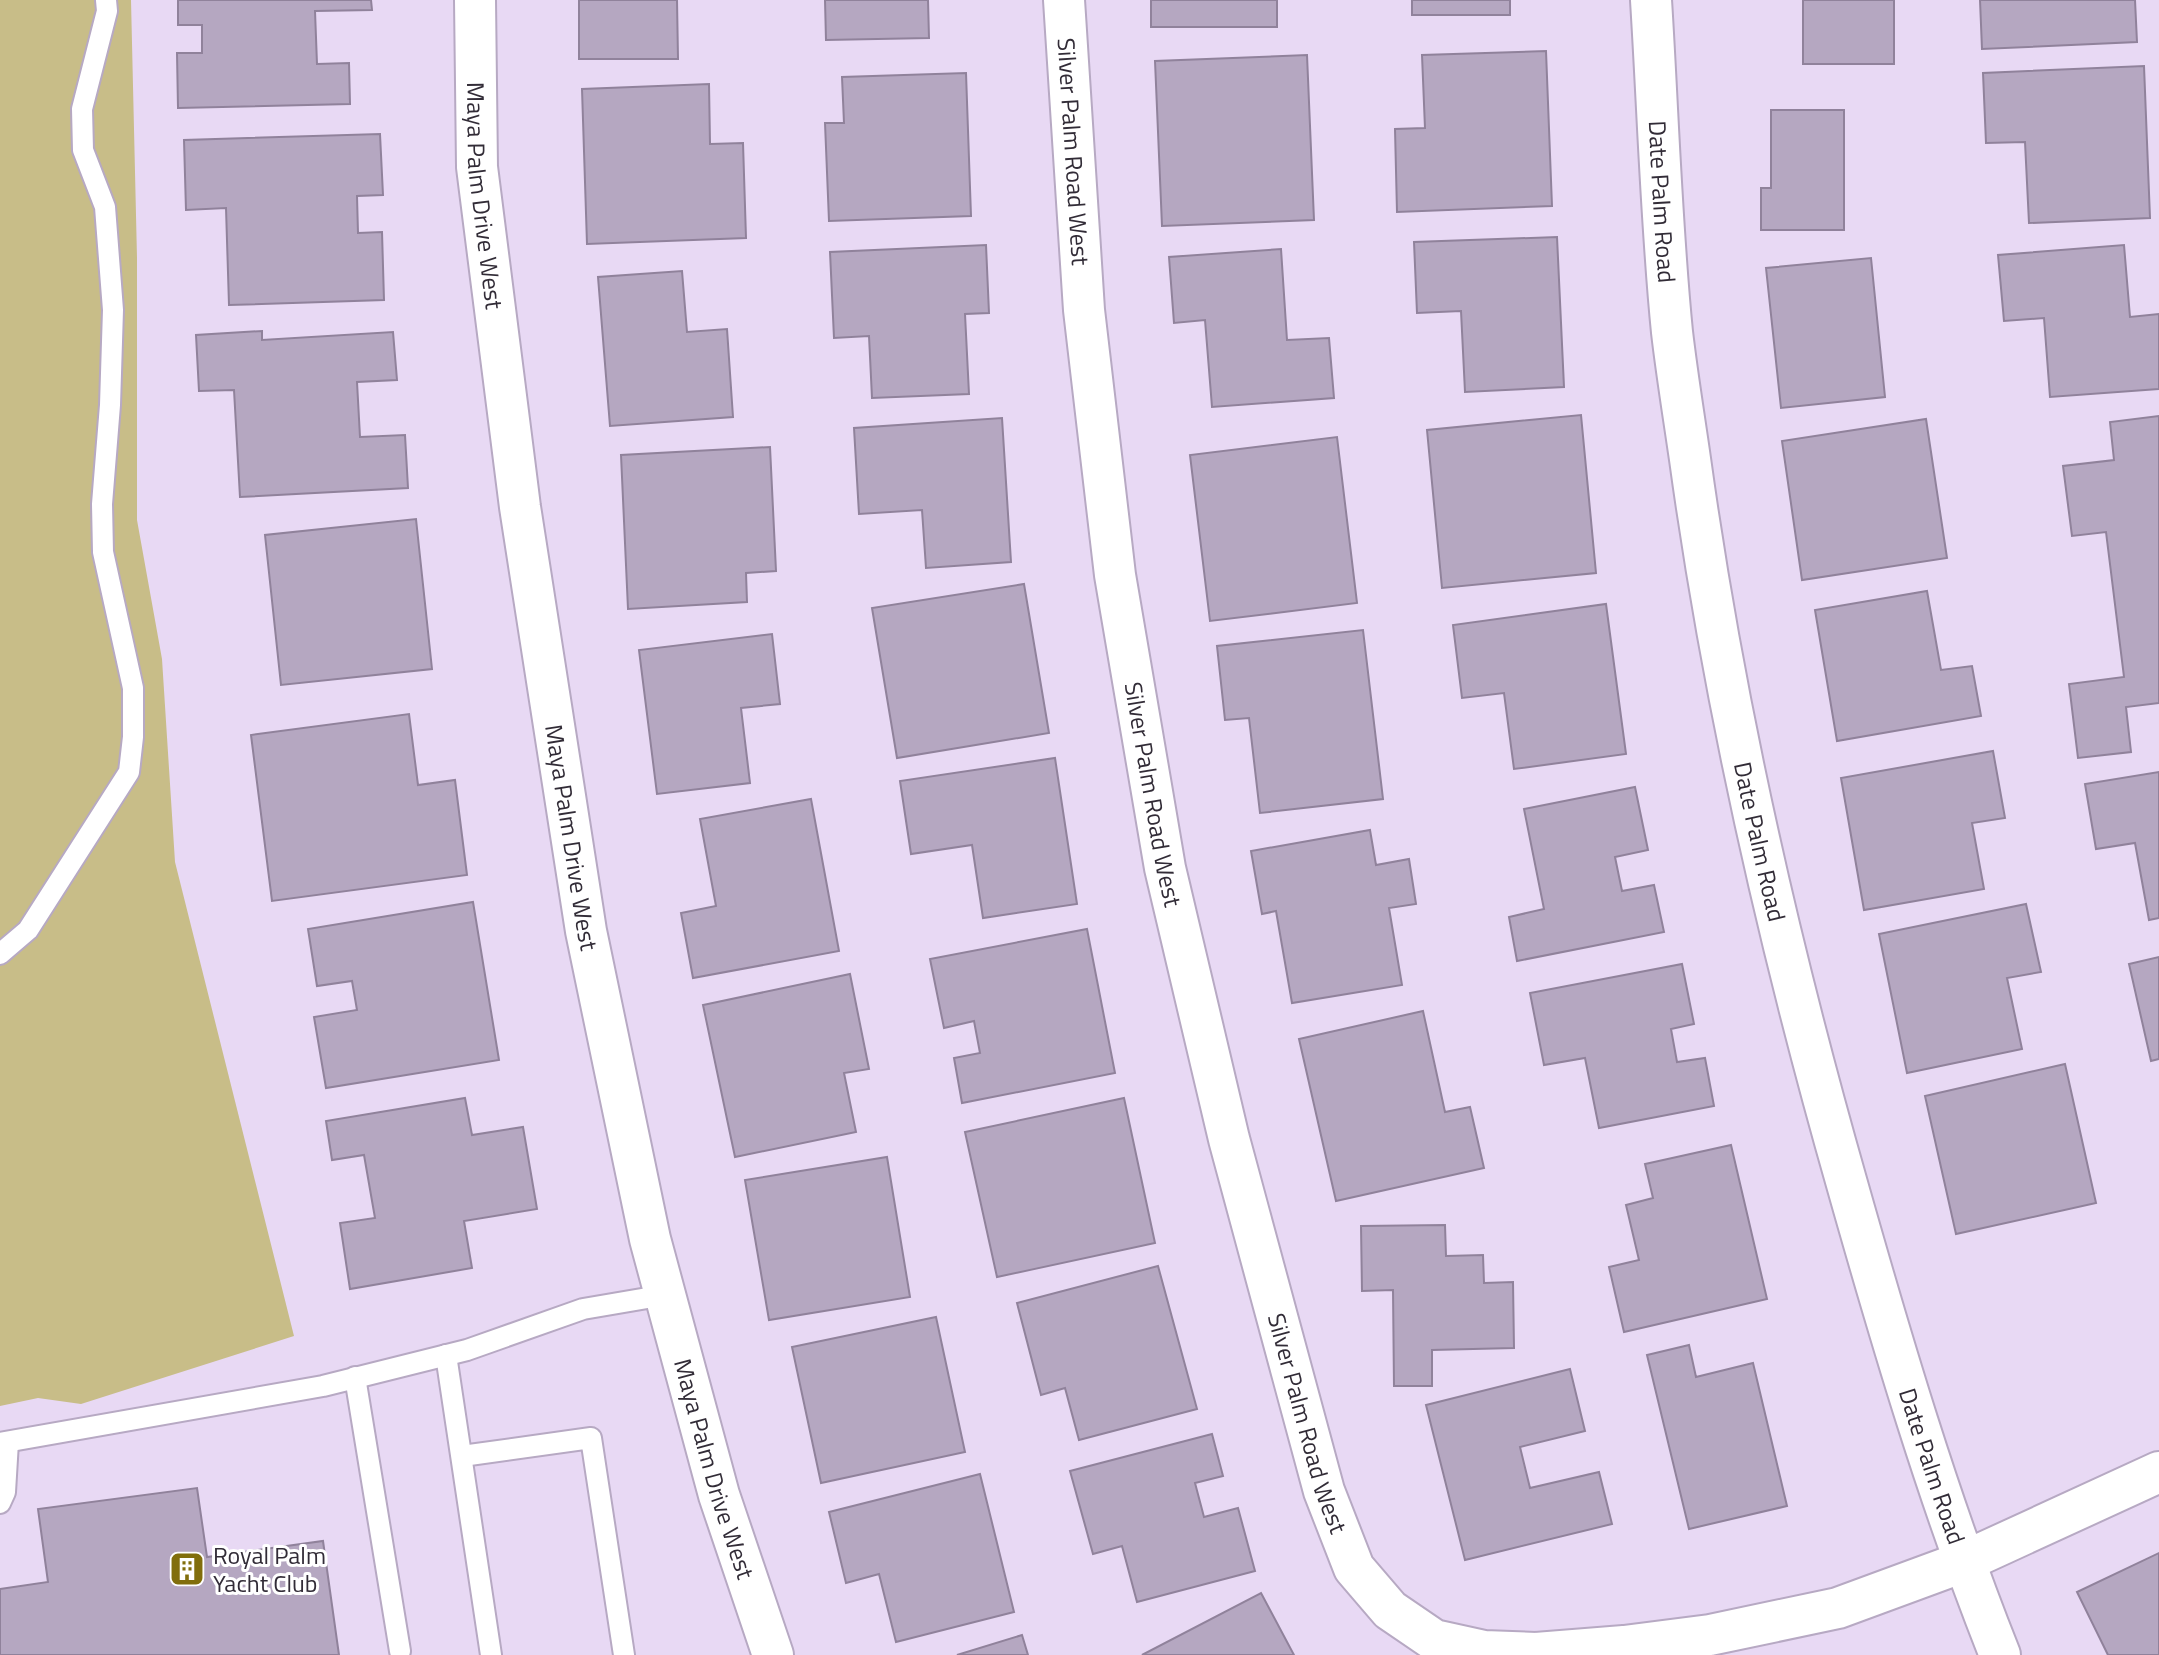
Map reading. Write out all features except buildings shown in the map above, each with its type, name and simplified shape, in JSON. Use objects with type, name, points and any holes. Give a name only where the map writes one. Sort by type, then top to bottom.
[{"type":"street","name":"Maya Palm Drive West","points":[[475,0],[477,167],[520,507],[586,931],[650,1239],[719,1495],[773,1655]]},
{"type":"street","name":"Silver Palm Road West","points":[[1064,0],[1087,341],[1115,575],[1165,868],[1233,1155],[1324,1491],[1354,1568],[1390,1610],[1434,1640],[1484,1651],[1536,1653],[1624,1646],[1710,1635],[1838,1608],[1963,1562],[2159,1472]]},
{"type":"street","name":"Date Palm Road","points":[[1651,0],[1672,332],[1704,562],[1766,876],[1817,1080],[1870,1265],[1963,1562],[2000,1655]]},
{"type":"lane","points":[[0,954],[28,930],[129,772],[133,737],[133,688],[103,552],[102,504],[113,310],[105,207],[83,150],[82,109],[107,11],[106,0]]},
{"type":"lane","points":[[0,1503],[5,1492],[4,1442],[323,1386],[446,1355],[583,1309],[665,1295]]},
{"type":"lane","points":[[446,1355],[491,1655]]},
{"type":"lane","points":[[355,1377],[400,1651]]},
{"type":"lane","points":[[462,1456],[591,1438],[624,1655]]},
{"type":"shaded area","points":[[0,0],[131,0],[137,258],[137,520],[162,659],[175,862],[294,1336],[81,1404],[38,1398],[0,1406]]},
{"type":"place","name":"Royal Palm Yacht Club","points":[[187,1569]]}]
